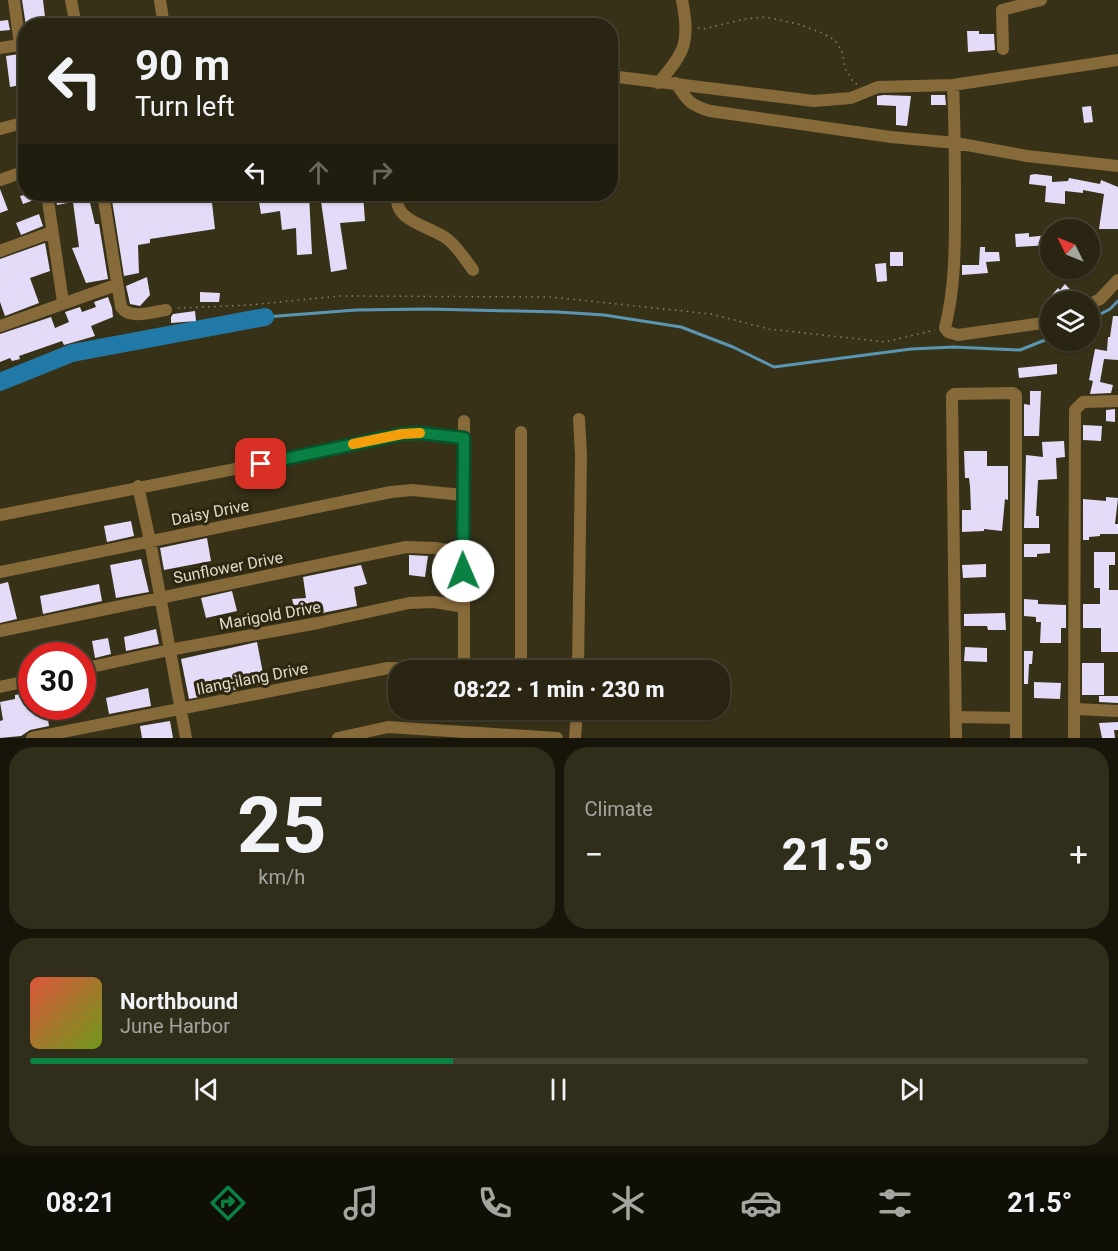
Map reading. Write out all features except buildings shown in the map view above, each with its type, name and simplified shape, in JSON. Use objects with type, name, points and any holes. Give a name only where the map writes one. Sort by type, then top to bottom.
[{"type":"street","points":[[14,0],[18,20]]},
{"type":"street","points":[[71,0],[74,18]]},
{"type":"street","points":[[160,0],[163,18]]},
{"type":"street","points":[[658,83],[676,63],[686,41],[687,22],[682,0]]},
{"type":"street","points":[[1003,49],[1002,10],[1041,0]]},
{"type":"street","points":[[0,48],[18,46]]},
{"type":"street","points":[[618,77],[814,101],[851,98],[872,88],[953,85],[1118,60]]},
{"type":"street","points":[[676,83],[688,102],[695,107],[710,111],[891,137],[956,143],[1027,156],[1118,166]]},
{"type":"street","points":[[953,85],[956,143],[954,275],[951,305],[945,328],[948,332],[958,335],[1040,323]]},
{"type":"street","points":[[0,129],[18,124]]},
{"type":"street","points":[[0,180],[18,174]]},
{"type":"street","points":[[48,201],[63,302]]},
{"type":"street","points":[[104,201],[121,307],[129,314],[166,310]]},
{"type":"street","points":[[398,201],[398,206],[407,218],[447,239],[474,270]]},
{"type":"street","points":[[0,251],[52,232]]},
{"type":"street","points":[[1100,299],[1118,280]]},
{"type":"street","points":[[0,326],[116,285]]},
{"type":"street","points":[[956,738],[952,396],[954,394],[1013,393],[1016,395],[1016,738]]},
{"type":"street","points":[[1074,738],[1075,410],[1083,402],[1118,401]]},
{"type":"street","points":[[578,660],[581,455],[579,419]]},
{"type":"street","points":[[464,421],[464,660]]},
{"type":"street","points":[[521,432],[521,660]]},
{"type":"street","points":[[0,515],[402,434],[420,433],[464,438]]},
{"type":"street","points":[[138,486],[186,738]]},
{"type":"street","name":"Daisy Drive","points":[[0,572],[391,492],[412,490],[463,495]]},
{"type":"street","name":"Sunflower Drive","points":[[0,631],[406,547],[435,548],[463,553]]},
{"type":"street","name":"Marigold Drive","points":[[96,666],[409,603],[434,602],[464,607]]},
{"type":"street","name":"Ilang-ilang Drive","points":[[32,738],[388,668]]},
{"type":"street","points":[[0,687],[18,683]]},
{"type":"street","points":[[1075,709],[1118,711]]},
{"type":"street","points":[[956,717],[1016,718]]},
{"type":"street","points":[[575,738],[576,720]]},
{"type":"street","points":[[338,738],[388,728],[557,738]]},
{"type":"path","points":[[687,22],[693,27],[703,29],[745,19],[765,17],[806,27],[835,40],[842,51],[845,68],[854,83],[872,88]]},
{"type":"path","points":[[166,310],[340,296],[551,297],[711,314],[769,329],[885,342],[945,328]]},
{"type":"waterway","points":[[1100,314],[1118,301]]},
{"type":"waterway","points":[[265,317],[356,310],[429,309],[604,315],[681,327],[733,347],[774,367],[911,349],[954,347],[1020,350],[1040,342]]},
{"type":"waterway","points":[[0,382],[72,353],[265,317]]},
{"type":"slow traffic","points":[[353,444],[402,434],[420,433]]},
{"type":"route","points":[[261,464],[402,434],[420,433],[464,438],[463,571]]}]
